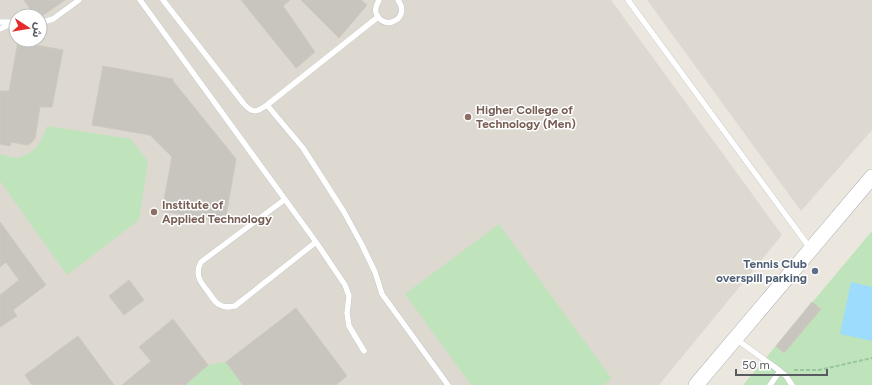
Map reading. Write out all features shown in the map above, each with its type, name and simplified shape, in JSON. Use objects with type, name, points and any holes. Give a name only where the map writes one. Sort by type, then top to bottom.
[{"type":"street","points":[[696,385],[872,177]]},
{"type":"lane","points":[[48,21],[53,19],[79,0]]},
{"type":"lane","points":[[140,0],[316,242],[345,285],[349,296],[347,314],[350,326],[364,351]]},
{"type":"lane","points":[[163,0],[249,110],[254,112],[267,105],[378,17]]},
{"type":"lane","points":[[379,0],[375,8],[378,17],[385,22],[390,23],[398,19],[402,11],[400,1]]},
{"type":"lane","points":[[628,0],[811,250]]},
{"type":"lane","points":[[267,105],[303,148],[344,212],[362,245],[382,294],[448,385]]},
{"type":"lane","points":[[284,200],[201,262],[198,273],[201,283],[220,305],[225,307],[235,306],[316,242]]},
{"type":"lane","points":[[736,339],[780,370],[792,385]]},
{"type":"lane","points":[[770,385],[780,370]]},
{"type":"path","points":[[794,370],[819,370],[872,358]]},
{"type":"shaded area","points":[[0,0],[611,0],[782,235],[659,385],[0,385]]},
{"type":"shaded area","points":[[647,0],[872,0],[872,130],[801,211]]},
{"type":"green space","points":[[47,126],[131,139],[148,162],[139,220],[67,275],[0,181],[0,154],[17,157],[30,153],[38,146]]},
{"type":"green space","points":[[499,224],[612,379],[603,385],[471,385],[405,294]]},
{"type":"green space","points":[[872,231],[872,385],[743,385]]},
{"type":"green space","points":[[226,362],[243,385],[185,385],[208,365]]},
{"type":"water","points":[[851,282],[872,287],[872,341],[840,334]]},
{"type":"building","points":[[24,0],[65,0],[48,12],[48,8],[30,8]]},
{"type":"building","points":[[241,0],[290,0],[283,6],[315,52],[296,68]]},
{"type":"building","points":[[301,0],[361,0],[367,5],[339,38]]},
{"type":"building","points":[[48,47],[63,50],[52,107],[40,107],[35,138],[27,145],[11,142],[10,146],[0,144],[0,91],[9,91],[17,48]]},
{"type":"building","points":[[103,66],[173,79],[173,81],[236,159],[225,222],[162,211],[172,157],[150,135],[92,125]]},
{"type":"building","points":[[0,222],[46,285],[13,310],[17,316],[0,327],[0,295],[19,280],[6,262],[0,267]]},
{"type":"building","points":[[129,280],[144,300],[124,315],[109,296]]},
{"type":"building","points":[[812,302],[821,309],[784,353],[776,346]]},
{"type":"building","points":[[296,308],[347,376],[336,385],[243,385],[226,362]]},
{"type":"building","points":[[173,319],[208,365],[185,385],[122,385],[151,361],[139,347]]},
{"type":"building","points":[[78,336],[114,385],[32,385],[25,375]]},
{"type":"place","name":"Higher College of Technology (Men)","points":[[468,117]]},
{"type":"place","name":"Institute of Applied Technology","points":[[154,212]]},
{"type":"place","name":"Tennis Club overspill parking","points":[[815,271]]}]
